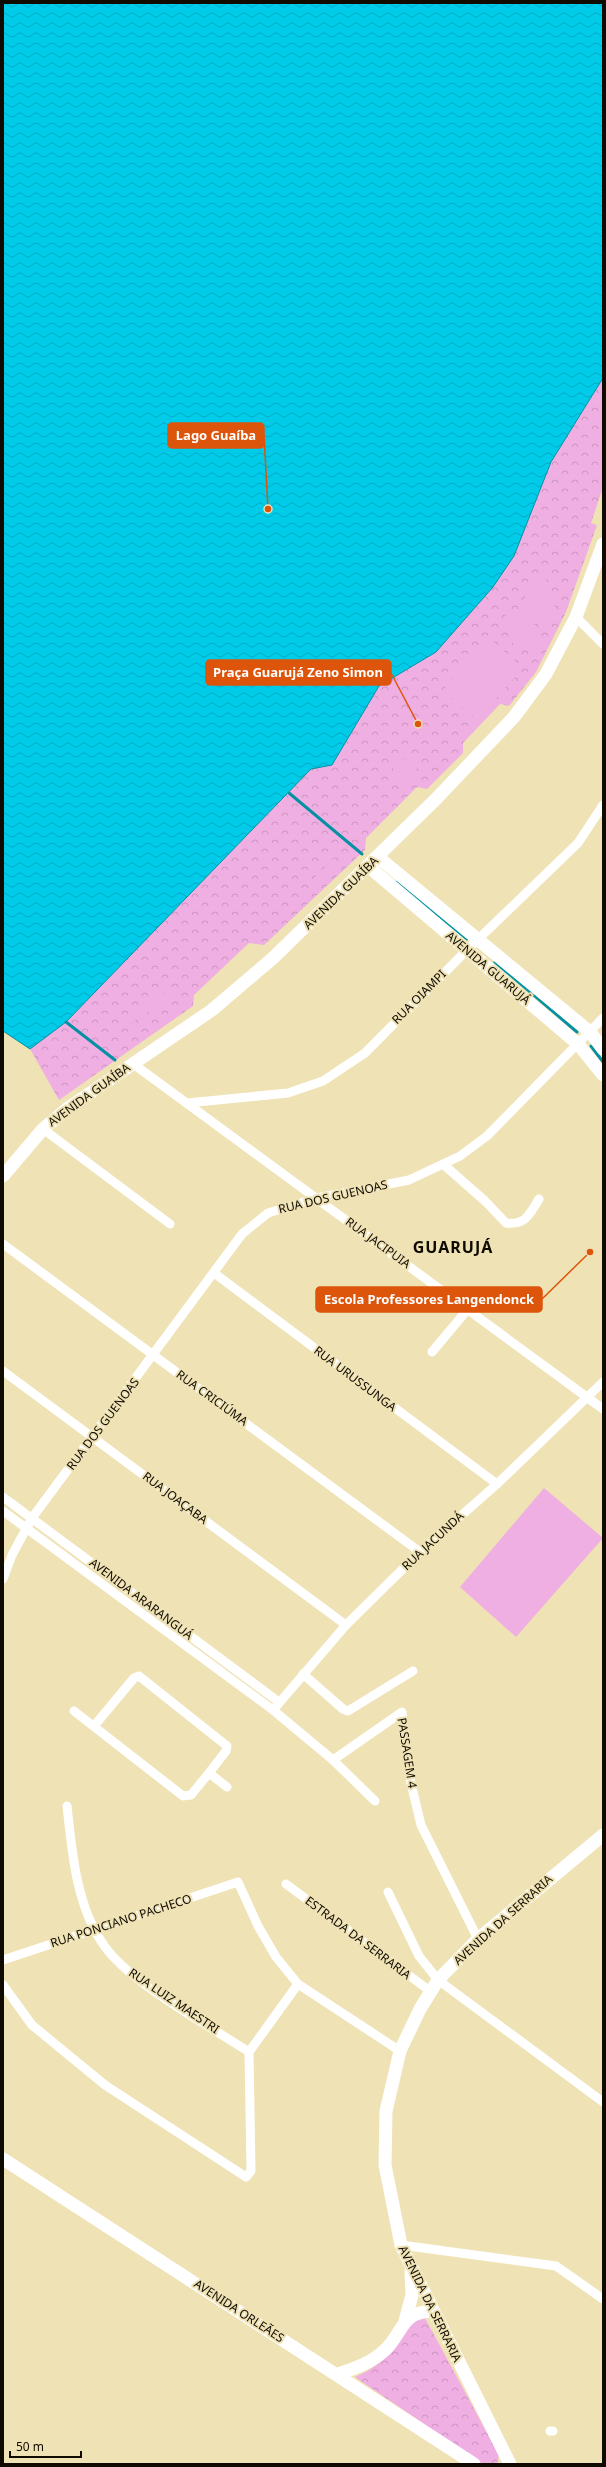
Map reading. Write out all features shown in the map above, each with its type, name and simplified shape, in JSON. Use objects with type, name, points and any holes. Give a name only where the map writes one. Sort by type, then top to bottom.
[{"type":"street","name":"AVENIDA GUAÍBA","points":[[3,1176],[43,1129],[68,1108],[212,1010],[273,958],[378,857],[514,717],[546,674],[576,617],[603,544]]},
{"type":"street","points":[[576,617],[603,644]]},
{"type":"street","name":"RUA OIAMPI","points":[[187,1103],[288,1093],[323,1081],[365,1052],[466,950],[578,844],[603,805]]},
{"type":"street","name":"AVENIDA GUARUJÁ","points":[[378,857],[590,1032],[603,1049]]},
{"type":"street","name":"AVENIDA GUARUJÁ","points":[[368,866],[578,1044],[603,1075]]},
{"type":"street","name":"RUA DOS GUENOAS","points":[[3,1579],[32,1518],[154,1356],[242,1234],[268,1213],[317,1198],[409,1180],[460,1156],[487,1136],[603,1018]]},
{"type":"street","name":"RUA JACIPUIA","points":[[132,1063],[603,1409]]},
{"type":"street","points":[[43,1129],[170,1224]]},
{"type":"street","points":[[442,1164],[485,1201],[506,1223],[518,1224],[525,1220],[539,1199]]},
{"type":"street","name":"RUA CRICIÚMA","points":[[3,1244],[420,1552]]},
{"type":"street","name":"RUA URUSSUNGA","points":[[214,1273],[497,1484]]},
{"type":"street","points":[[432,1352],[468,1309]]},
{"type":"street","name":"RUA JOAÇABA","points":[[3,1371],[346,1625]]},
{"type":"street","name":"RUA JACUNDÁ","points":[[273,1710],[346,1625],[420,1552],[497,1484],[603,1382]]},
{"type":"street","name":"AVENIDA ARARANGUÁ","points":[[3,1497],[279,1702]]},
{"type":"street","name":"AVENIDA ARARANGUÁ","points":[[3,1511],[273,1710]]},
{"type":"street","points":[[132,1606],[139,1597]]},
{"type":"street","points":[[192,1650],[198,1641]]},
{"type":"street","points":[[303,1674],[348,1711],[414,1671]]},
{"type":"street","points":[[74,1711],[186,1797],[191,1795],[209,1773],[226,1751],[227,1746],[139,1676],[134,1678],[94,1726]]},
{"type":"street","points":[[273,1710],[333,1760],[375,1801]]},
{"type":"street","name":"PASSAGEM 4","points":[[333,1760],[402,1712],[410,1779],[421,1825],[478,1939]]},
{"type":"street","points":[[209,1773],[227,1787]]},
{"type":"street","name":"RUA LUIZ MAESTRI","points":[[67,1806],[71,1841],[83,1900],[95,1930],[103,1944],[119,1963],[154,1990],[249,2052]]},
{"type":"street","name":"AVENIDA DA SERRARIA","points":[[506,2460],[400,2245],[385,2165],[386,2112],[400,2051],[430,1992],[438,1980],[478,1939],[603,1835]]},
{"type":"street","name":"RUA PONCIANO PACHECO","points":[[3,1960],[238,1882],[258,1926],[276,1957],[298,1984]]},
{"type":"street","name":"ESTRADA DA SERRARIA","points":[[286,1884],[430,1992]]},
{"type":"street","points":[[388,1892],[419,1956],[438,1980],[603,2102]]},
{"type":"street","points":[[3,1985],[32,2025],[105,2085],[242,2177],[248,2176],[251,2171],[249,2052],[298,1984],[400,2051]]},
{"type":"street","name":"AVENIDA ORLEÃES","points":[[3,2160],[338,2374],[474,2464]]},
{"type":"street","points":[[400,2245],[556,2266],[603,2299]]},
{"type":"street","points":[[405,2321],[412,2295],[411,2269]]},
{"type":"street","points":[[338,2374],[367,2365],[386,2350],[405,2321],[413,2314],[432,2311]]},
{"type":"green space","points":[[603,378],[603,487],[591,523],[597,525],[566,612],[536,672],[509,706],[500,704],[463,743],[463,753],[427,789],[417,787],[366,838],[365,850],[264,945],[249,943],[194,995],[193,1006],[59,1100],[30,1049],[66,1022],[311,769],[332,765],[379,686],[436,652],[493,587],[514,556],[551,462]]},
{"type":"green space","points":[[546,578],[558,616],[534,624],[540,645],[516,652],[504,616],[529,609],[521,586]]},
{"type":"green space","points":[[489,638],[523,668],[477,720],[443,690]]},
{"type":"green space","points":[[405,759],[413,763],[417,771],[413,779],[405,783],[397,779],[393,771],[397,763]]},
{"type":"green space","points":[[334,858],[338,862],[314,886],[310,882]]},
{"type":"green space","points":[[167,991],[171,996],[130,1024],[126,1018]]},
{"type":"green space","points":[[544,1488],[603,1538],[516,1637],[460,1587]]},
{"type":"green space","points":[[425,2318],[499,2455],[497,2464],[483,2464],[355,2377],[375,2366],[389,2353],[413,2319]]},
{"type":"water","points":[[3,3],[603,3],[603,378],[551,462],[514,556],[493,587],[436,652],[379,686],[332,765],[311,769],[66,1022],[30,1049],[3,1031]]},
{"type":"waterway","points":[[289,793],[362,854]]},
{"type":"waterway","points":[[397,882],[467,939]]},
{"type":"waterway","points":[[495,962],[577,1032]]},
{"type":"waterway","points":[[66,1022],[115,1060]]},
{"type":"waterway","points":[[591,1046],[603,1062]]},
{"type":"place","name":"Lago Guaíba","points":[[268,509]]},
{"type":"place","name":"Praça Guarujá Zeno Simon","points":[[418,724]]},
{"type":"place","name":"Escola Professores Langendonck","points":[[590,1252]]},
{"type":"district","name":"GUARUJÁ","points":[[453,1247]]}]
